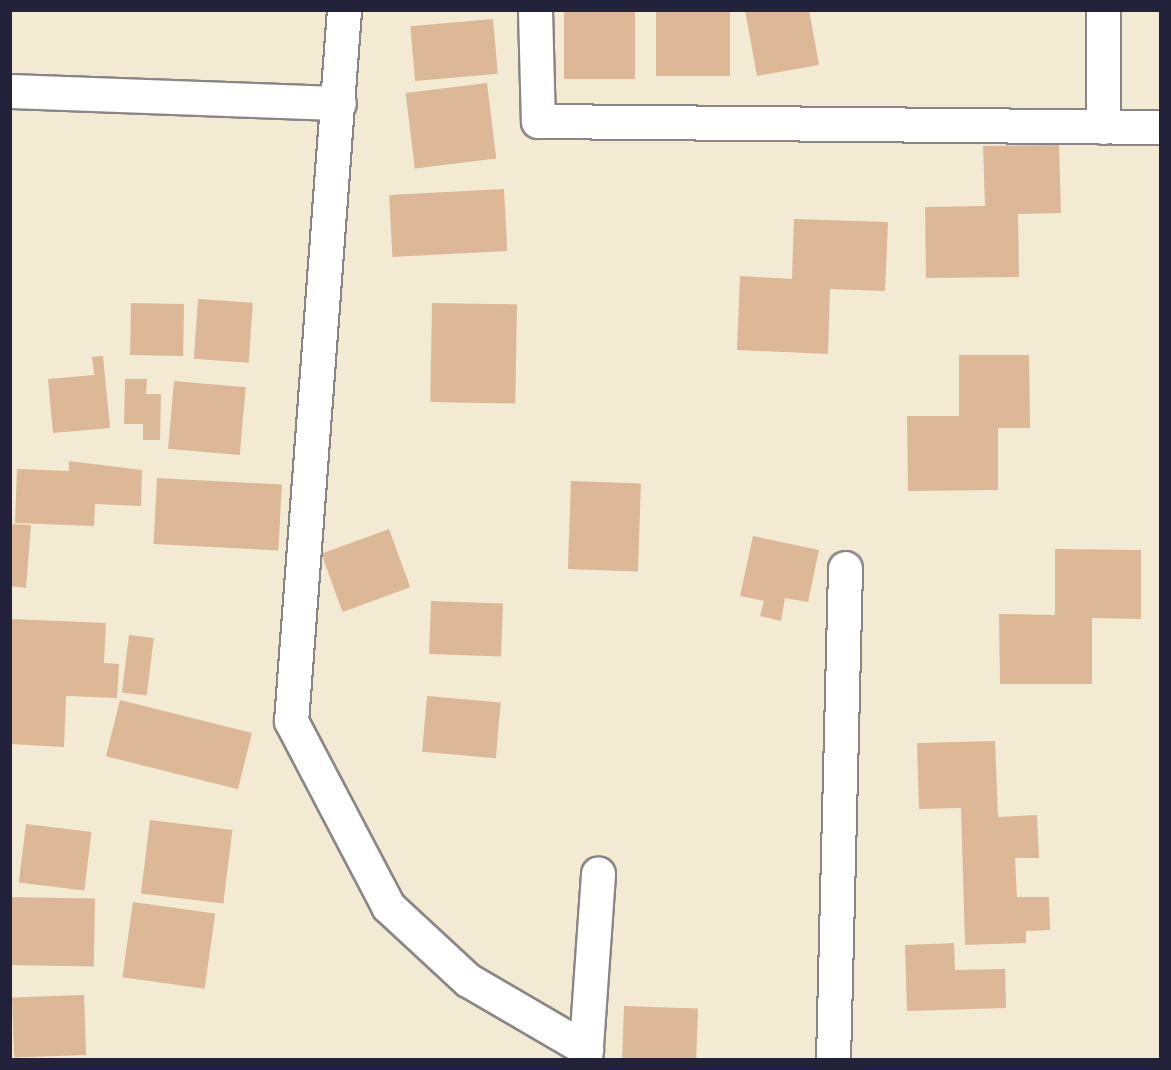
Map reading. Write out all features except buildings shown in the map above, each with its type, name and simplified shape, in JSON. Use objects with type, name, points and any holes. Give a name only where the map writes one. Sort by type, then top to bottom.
[{"type":"street","points":[[344,10],[339,103],[291,721],[388,906],[468,980],[585,1054],[598,873]]},
{"type":"street","points":[[535,10],[538,121],[1161,127]]},
{"type":"street","points":[[1103,10],[1103,127]]},
{"type":"street","points":[[10,91],[339,103]]},
{"type":"street","points":[[833,1059],[845,568]]}]
